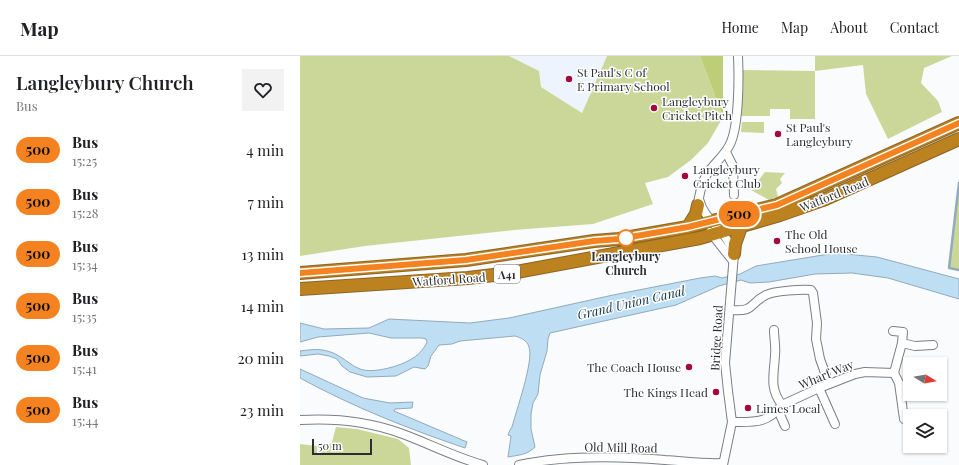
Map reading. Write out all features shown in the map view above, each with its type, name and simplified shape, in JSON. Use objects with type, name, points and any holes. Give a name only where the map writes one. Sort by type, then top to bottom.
[{"type":"highway","name":"Watford Road","points":[[300,273],[466,260],[594,241],[619,239],[688,227],[777,205],[959,123]]},
{"type":"highway","name":"Watford Road","points":[[300,289],[468,278],[511,273],[692,240],[716,234],[824,200],[959,139]]},
{"type":"highway","points":[[688,227],[696,214],[698,202]]},
{"type":"highway","points":[[733,261],[735,244],[741,226]]},
{"type":"street","points":[[733,261],[731,244],[716,234],[698,211],[698,202],[702,181],[707,173],[726,152],[731,142],[737,119],[738,56]]},
{"type":"street","points":[[726,152],[733,166],[734,195]]},
{"type":"street","name":"Bridge Road","points":[[723,464],[732,422],[725,363],[733,261]]},
{"type":"street","points":[[730,310],[744,310],[749,308],[768,294],[811,290],[813,293],[816,314],[816,339],[820,359],[829,384]]},
{"type":"street","points":[[774,330],[775,355],[773,372],[775,395],[785,426]]},
{"type":"street","points":[[893,331],[903,332],[902,343],[894,374],[899,383],[903,412]]},
{"type":"street","points":[[902,343],[914,346],[933,345]]},
{"type":"street","name":"Wharf Way","points":[[732,422],[757,422],[764,420],[780,407],[819,388],[856,374],[865,372],[894,374]]},
{"type":"street","points":[[819,388],[835,424]]},
{"type":"street","points":[[300,420],[340,419],[381,427],[483,465]]},
{"type":"street","name":"Old Mill Road","points":[[519,465],[557,459],[604,458],[723,464]]},
{"type":"shaded area","name":"St Paul's C of E Primary School","points":[[509,56],[607,56],[582,113],[541,87]]},
{"type":"green space","points":[[300,56],[509,56],[539,71],[541,87],[582,113],[607,56],[700,56],[723,117],[708,143],[691,160],[668,177],[645,183],[653,204],[593,224],[514,230],[365,246],[300,256]]},
{"type":"green space","points":[[700,56],[723,56],[723,117]]},
{"type":"green space","points":[[815,56],[952,56],[924,68],[921,83],[938,101],[942,112],[888,139],[866,94],[863,65],[815,71]]},
{"type":"green space","points":[[742,70],[815,71],[815,119],[790,119],[790,109],[770,109],[770,116],[741,116]]},
{"type":"green space","points":[[742,122],[764,122],[764,133],[741,132]]},
{"type":"green space","points":[[787,124],[797,124],[796,132],[786,131]]},
{"type":"green space","points":[[765,172],[785,173],[780,179],[782,183],[776,189],[778,197],[769,200],[751,190]]},
{"type":"green space","points":[[959,183],[959,270],[949,268]]},
{"type":"green space","points":[[336,427],[357,429],[398,439],[409,448],[411,465],[300,465],[300,444],[325,447],[332,442]]},
{"type":"water","name":"Grand Union Canal","points":[[835,253],[877,257],[959,279],[959,299],[888,278],[852,273],[815,274],[769,282],[750,283],[741,280],[719,286],[676,305],[550,333],[547,351],[540,375],[538,394],[533,403],[531,414],[531,429],[535,447],[529,452],[519,455],[508,457],[511,436],[508,435],[512,427],[529,363],[529,347],[522,339],[515,336],[460,341],[452,344],[439,345],[431,356],[428,366],[425,369],[414,367],[396,376],[367,377],[350,372],[342,366],[337,359],[329,356],[318,354],[300,356],[300,351],[325,350],[334,353],[360,369],[372,371],[395,366],[408,361],[420,353],[427,342],[426,339],[422,338],[391,338],[369,333],[318,337],[300,342],[300,323],[324,329],[369,328],[389,319],[470,323],[509,318],[700,278],[715,276],[722,278],[740,274],[756,266]]},
{"type":"water","points":[[300,369],[363,398],[390,403],[413,402],[412,408],[395,409],[394,411],[467,442],[465,448],[402,425],[320,389],[300,378]]},
{"type":"waterway","points":[[959,183],[949,268],[959,270]]},
{"type":"bus line","name":"500","points":[[300,273],[466,260],[594,241],[619,239],[688,227],[777,205],[959,123]]},
{"type":"place","name":"St Paul's C of E Primary School","points":[[569,79]]},
{"type":"place","name":"Langleybury Cricket Pitch","points":[[654,108]]},
{"type":"place","name":"St Paul's Langleybury","points":[[778,134]]},
{"type":"place","name":"Langleybury Cricket Club","points":[[685,176]]},
{"type":"place","name":"Langleybury Church","points":[[626,238]]},
{"type":"place","name":"The Old School House","points":[[777,241]]},
{"type":"place","name":"The Coach House","points":[[689,367]]},
{"type":"place","name":"The Kings Head","points":[[716,392]]},
{"type":"place","name":"Limes Local","points":[[748,408]]}]
